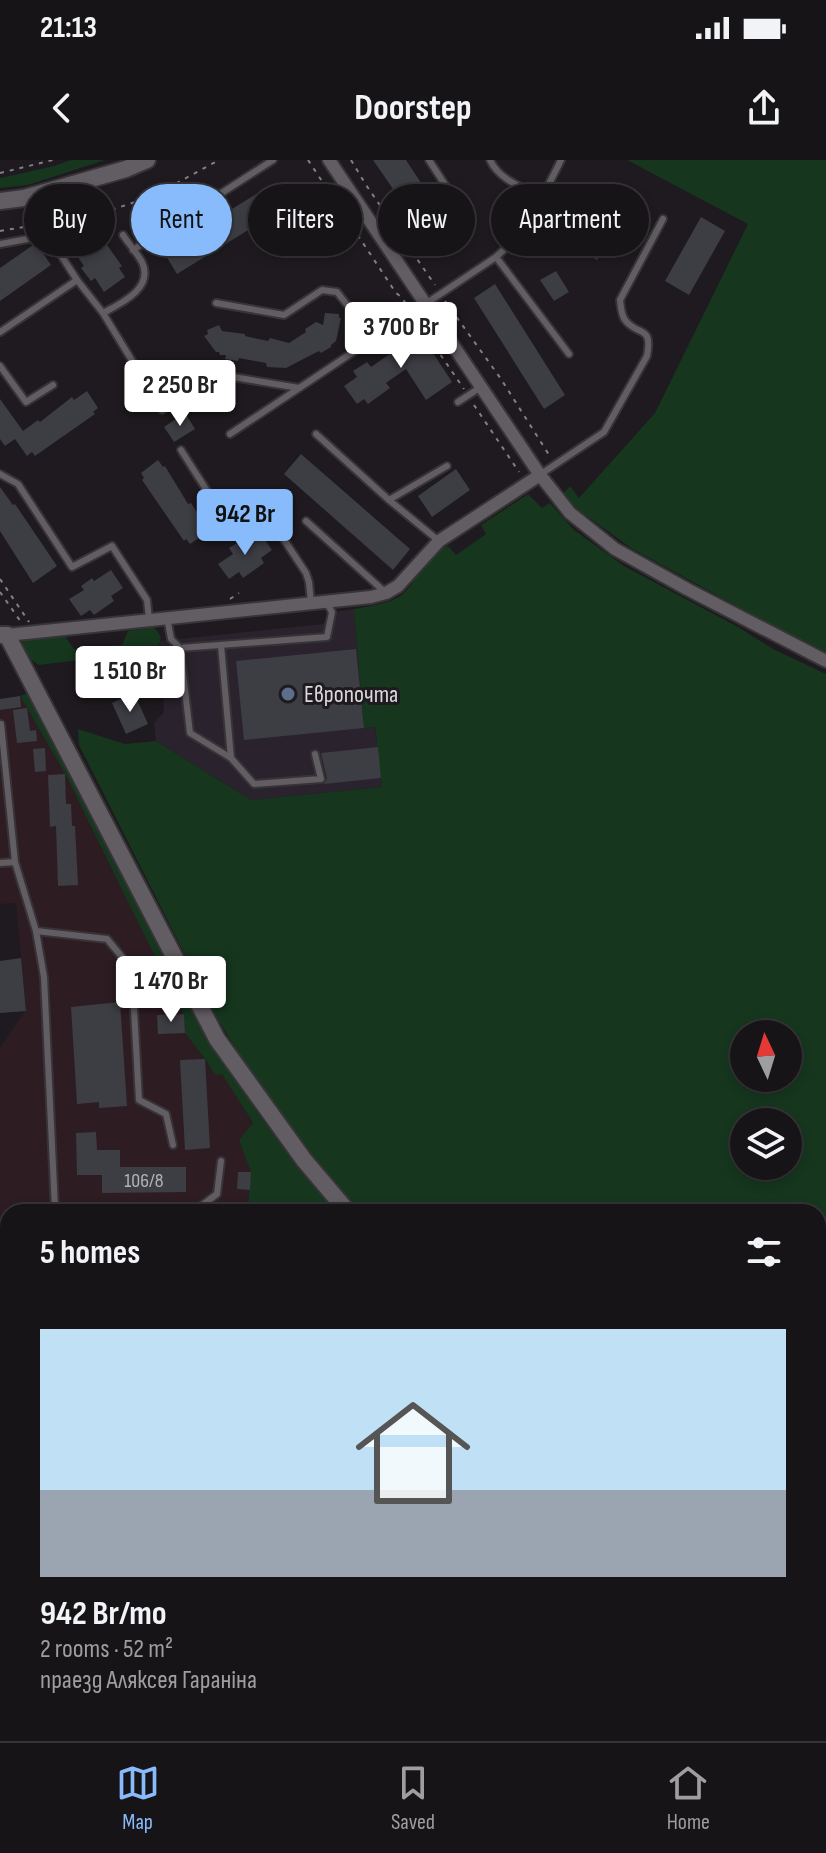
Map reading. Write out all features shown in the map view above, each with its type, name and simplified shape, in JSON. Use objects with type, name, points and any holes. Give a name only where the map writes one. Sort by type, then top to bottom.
[{"type":"street","points":[[66,184],[147,160]]},
{"type":"street","points":[[329,160],[540,475],[570,513],[615,549],[826,661]]},
{"type":"street","points":[[0,201],[24,198]]},
{"type":"street","points":[[341,1204],[304,1160],[217,1039],[4,635],[386,593],[398,586],[439,541],[540,475]]},
{"type":"lane","points":[[232,186],[273,160]]},
{"type":"lane","points":[[429,160],[445,184]]},
{"type":"lane","points":[[490,160],[502,176],[517,184]]},
{"type":"lane","points":[[550,184],[561,160]]},
{"type":"lane","points":[[540,475],[604,432],[647,356],[650,342],[646,333],[626,322],[620,300],[663,219]]},
{"type":"lane","points":[[123,235],[131,247]]},
{"type":"lane","points":[[0,244],[24,240]]},
{"type":"lane","points":[[62,256],[103,313],[162,410]]},
{"type":"lane","points":[[103,313],[121,304],[143,285],[146,276],[137,256]]},
{"type":"lane","points":[[230,434],[496,257],[569,354]]},
{"type":"lane","points":[[0,332],[77,280]]},
{"type":"lane","points":[[216,303],[284,315],[322,290],[337,292],[373,338]]},
{"type":"lane","points":[[0,366],[26,402],[53,385]]},
{"type":"lane","points":[[215,374],[299,388]]},
{"type":"lane","points":[[458,402],[481,387]]},
{"type":"lane","points":[[316,434],[439,541]]},
{"type":"lane","points":[[181,450],[232,530],[265,511],[306,573],[311,603]]},
{"type":"lane","points":[[389,500],[447,466]]},
{"type":"lane","points":[[0,474],[18,484],[72,567],[112,546],[147,600],[149,619]]},
{"type":"lane","points":[[306,521],[386,593]]},
{"type":"lane","points":[[180,648],[327,637],[332,612],[326,602]]},
{"type":"lane","points":[[167,617],[171,639],[180,648],[190,733],[231,758],[254,784],[321,779],[315,754]]},
{"type":"lane","points":[[221,645],[231,758]]},
{"type":"lane","points":[[1,724],[15,862],[36,931],[44,977],[55,1204]]},
{"type":"lane","points":[[0,863],[15,862]]},
{"type":"lane","points":[[36,931],[107,939],[122,957],[133,991],[139,1100],[166,1114],[173,1145]]},
{"type":"lane","points":[[204,1204],[217,1194],[221,1161]]},
{"type":"path","points":[[0,173],[53,160]]},
{"type":"path","points":[[115,209],[153,196],[219,160]]},
{"type":"path","points":[[351,160],[501,379],[555,464]]},
{"type":"path","points":[[0,231],[24,227]]},
{"type":"path","points":[[1,581],[30,623]]},
{"type":"path","points":[[0,592],[22,623]]},
{"type":"shaded area","points":[[354,609],[365,728],[375,727],[382,787],[251,800],[156,741],[154,723],[164,712],[162,688],[149,678],[147,652],[157,648],[161,641],[323,624],[328,613]]},
{"type":"shaded area","points":[[20,696],[65,774],[184,1014],[185,1033],[214,1074],[222,1073],[253,1124],[240,1140],[251,1172],[248,1204],[0,1204],[0,1048],[26,1010],[16,903],[0,904],[0,699]]},
{"type":"green space","points":[[71,160],[105,160],[31,184],[0,188],[0,178]]},
{"type":"green space","points":[[627,160],[826,160],[826,655],[631,548],[577,509],[564,493],[570,486],[579,498],[655,413],[748,224]]},
{"type":"green space","points":[[528,494],[542,508],[550,503],[574,530],[624,566],[775,650],[826,674],[826,1204],[350,1204],[253,1077],[216,1016],[79,745],[78,729],[125,744],[156,741],[251,800],[382,787],[375,727],[364,728],[354,609],[399,597],[441,549],[448,546],[456,555],[486,534],[481,525]]},
{"type":"green space","points":[[153,627],[161,638],[156,647],[147,652],[39,665],[26,657],[21,645],[25,639],[64,635],[74,649],[122,645],[128,631]]},
{"type":"green space","points":[[28,693],[218,1053],[262,1119],[329,1204],[248,1204],[251,1172],[239,1140],[253,1123],[222,1074],[215,1075],[185,1033],[183,1013],[65,774],[20,696]]},
{"type":"building","points":[[373,160],[406,160],[422,184],[390,184]]},
{"type":"building","points":[[248,199],[248,230],[232,240],[232,209]]},
{"type":"building","points":[[701,217],[725,231],[689,295],[665,281]]},
{"type":"building","points":[[24,251],[24,256],[45,256],[51,265],[0,301],[0,268]]},
{"type":"building","points":[[77,256],[115,256],[125,277],[104,292],[95,278],[91,281],[81,268],[84,266]]},
{"type":"building","points":[[166,256],[206,256],[177,274]]},
{"type":"building","points":[[556,271],[569,292],[554,301],[540,280]]},
{"type":"building","points":[[495,284],[565,395],[544,409],[474,298]]},
{"type":"building","points":[[325,313],[339,314],[341,318],[336,341],[321,353],[319,351],[286,368],[267,367],[266,363],[239,358],[238,361],[225,359],[226,355],[216,352],[204,336],[208,334],[207,330],[219,325],[222,331],[289,343],[316,322],[323,325]]},
{"type":"building","points":[[416,327],[452,382],[426,400],[406,369],[386,383],[390,388],[368,404],[364,399],[357,404],[344,386],[357,377],[353,371],[367,362],[371,367],[394,351],[389,344]]},
{"type":"building","points":[[180,377],[192,393],[182,400],[171,384]]},
{"type":"building","points":[[87,391],[98,408],[93,412],[95,414],[35,456],[32,452],[27,456],[15,439],[5,446],[0,439],[0,399],[23,431],[72,397],[74,400]]},
{"type":"building","points":[[185,413],[195,429],[174,442],[164,427]]},
{"type":"building","points":[[301,454],[410,549],[393,570],[284,474]]},
{"type":"building","points":[[158,460],[165,466],[188,504],[191,503],[208,532],[190,544],[186,539],[184,541],[142,480],[141,473]]},
{"type":"building","points":[[456,469],[470,490],[432,517],[418,496]]},
{"type":"building","points":[[0,487],[57,566],[33,583],[0,531]]},
{"type":"building","points":[[261,534],[272,550],[261,558],[264,563],[243,578],[239,572],[229,579],[218,564],[233,554],[229,548],[243,539],[246,544]]},
{"type":"building","points":[[111,570],[123,588],[111,596],[114,601],[94,615],[90,610],[81,616],[69,599],[84,590],[81,586],[92,578],[94,581]]},
{"type":"building","points":[[356,649],[364,728],[244,740],[236,661]]},
{"type":"building","points":[[92,666],[102,684],[85,693],[76,675]]},
{"type":"building","points":[[134,693],[148,724],[126,734],[112,703]]},
{"type":"building","points":[[20,696],[21,707],[0,710],[0,699]]},
{"type":"building","points":[[27,708],[30,731],[36,730],[37,741],[17,743],[13,710]]},
{"type":"building","points":[[378,747],[381,778],[324,784],[327,778],[321,753]]},
{"type":"building","points":[[45,748],[46,771],[35,772],[33,749]]},
{"type":"building","points":[[65,774],[66,804],[71,804],[72,826],[75,826],[78,885],[58,886],[56,826],[50,827],[48,775]]},
{"type":"building","points":[[21,958],[26,1011],[0,1013],[0,961]]},
{"type":"building","points":[[120,1002],[127,1106],[99,1108],[99,1102],[77,1104],[71,1007]]},
{"type":"building","points":[[184,1014],[185,1033],[158,1034],[157,1015]]},
{"type":"building","points":[[205,1059],[210,1148],[185,1150],[180,1060]]},
{"type":"building","points":[[96,1132],[97,1150],[120,1150],[120,1167],[186,1167],[186,1192],[102,1193],[102,1175],[77,1175],[76,1133]]},
{"type":"building","points":[[238,1172],[251,1172],[250,1190],[237,1189]]},
{"type":"place","name":"Европочта","points":[[288,694]]}]
